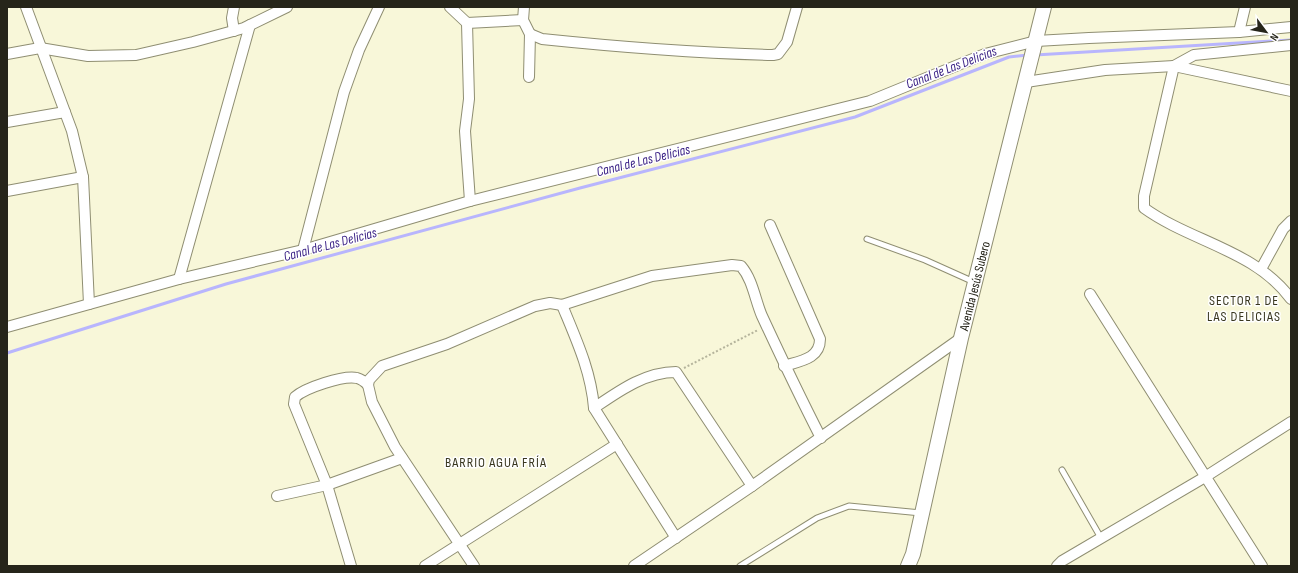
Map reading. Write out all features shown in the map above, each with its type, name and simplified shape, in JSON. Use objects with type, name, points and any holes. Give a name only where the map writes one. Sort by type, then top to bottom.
[{"type":"main road","name":"Avenida Jesús Subero","points":[[910,562],[961,338],[1028,76],[1044,7]]},
{"type":"street","points":[[26,7],[72,131],[83,177],[89,304]]},
{"type":"street","points":[[234,7],[232,18],[234,31]]},
{"type":"street","points":[[7,54],[40,48],[88,56],[136,55],[234,31],[287,7]]},
{"type":"street","points":[[303,250],[344,92],[359,50],[379,7]]},
{"type":"street","points":[[450,7],[467,23],[469,99],[465,130],[470,201]]},
{"type":"street","points":[[524,7],[523,20],[530,34],[529,77]]},
{"type":"street","points":[[530,34],[542,39],[629,47],[699,53],[773,55],[778,54],[787,42],[797,7]]},
{"type":"street","points":[[1239,32],[1245,7]]},
{"type":"street","points":[[467,23],[523,20]]},
{"type":"street","points":[[179,279],[250,25]]},
{"type":"street","points":[[7,327],[179,279],[303,250],[470,201],[870,101],[985,54],[1035,45],[1088,38],[1239,32],[1291,27]]},
{"type":"street","points":[[1291,45],[1194,55],[1174,66],[1144,196],[1144,208],[1196,236],[1227,249],[1261,269],[1291,299]]},
{"type":"street","points":[[1028,76],[1174,66],[1291,91]]},
{"type":"street","points":[[7,122],[65,112]]},
{"type":"street","points":[[7,191],[83,177]]},
{"type":"street","points":[[1261,269],[1283,229],[1291,221]]},
{"type":"street","points":[[770,225],[820,339],[820,347],[813,356],[784,366]]},
{"type":"street","points":[[368,385],[375,372],[382,366],[447,344],[535,306],[550,303],[562,305],[652,276],[741,266],[748,274],[767,326],[784,366],[821,438]]},
{"type":"street","points":[[1090,294],[1262,566]]},
{"type":"street","points":[[562,305],[586,364],[593,393],[594,408],[676,538]]},
{"type":"street","points":[[634,566],[821,438],[961,338]]},
{"type":"street","points":[[594,408],[626,386],[664,372],[676,372],[752,486]]},
{"type":"street","points":[[350,566],[327,484],[294,404],[295,397],[300,393],[349,377],[359,378],[368,385],[372,402],[379,418],[402,458],[474,566]]},
{"type":"street","points":[[1057,566],[1062,561],[1205,477],[1291,422]]},
{"type":"street","points":[[425,566],[538,497],[618,444]]},
{"type":"street","points":[[277,496],[327,484],[402,458]]},
{"type":"lane","points":[[867,239],[925,260],[975,283]]},
{"type":"lane","points":[[1062,470],[1101,538]]},
{"type":"lane","points":[[740,566],[817,518],[849,506],[922,513]]},
{"type":"path","points":[[676,372],[767,326]]},
{"type":"waterway","name":"Canal de Las Delicias","points":[[1035,55],[1291,40]]},
{"type":"waterway","name":"Canal de Las Delicias","points":[[7,353],[226,284],[580,188],[855,117],[1009,57],[1028,55]]},
{"type":"district","name":"SECTOR 1 DE LAS DELICIAS","points":[[1244,308]]},
{"type":"district","name":"BARRIO AGUA FRÍA","points":[[496,462]]}]
